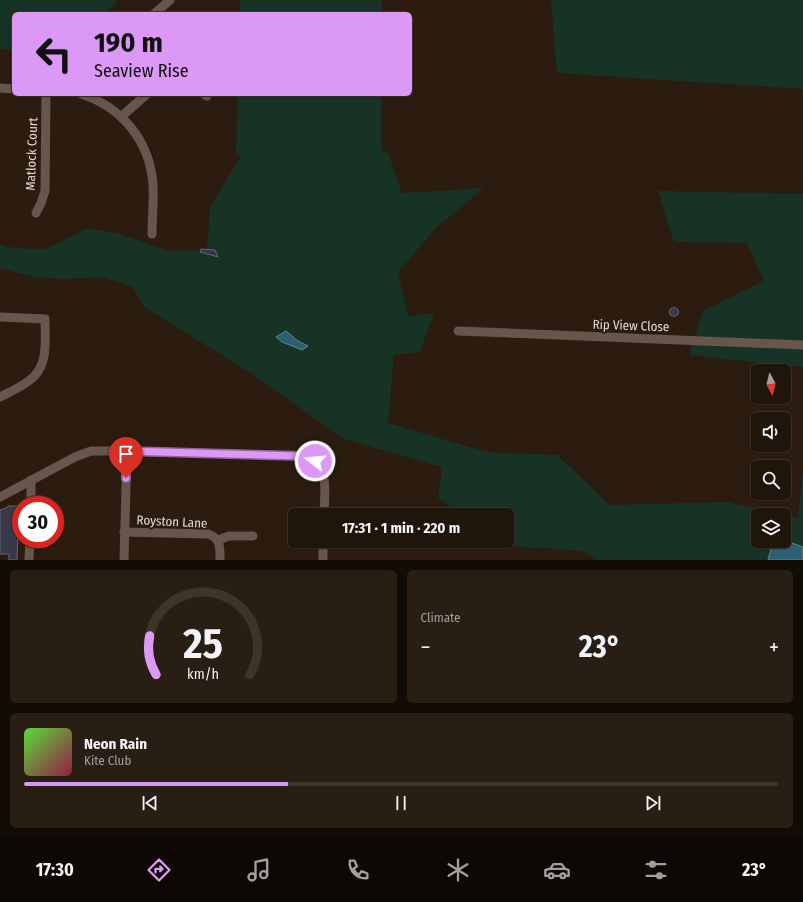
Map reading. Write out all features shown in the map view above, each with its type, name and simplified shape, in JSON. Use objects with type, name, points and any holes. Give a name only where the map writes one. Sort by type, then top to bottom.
[{"type":"street","points":[[156,12],[170,0]]},
{"type":"street","points":[[0,88],[12,89]]},
{"type":"street","name":"Matlock Court","points":[[36,213],[41,203],[44,191],[46,96]]},
{"type":"street","points":[[86,96],[99,101],[122,116],[141,142],[149,163],[153,185],[152,234]]},
{"type":"street","points":[[122,116],[145,96]]},
{"type":"street","points":[[0,317],[45,319],[44,355],[40,368],[31,380],[0,397]]},
{"type":"street","name":"Rip View Close","points":[[458,331],[803,344]]},
{"type":"street","points":[[0,497],[84,453],[100,450],[302,456],[310,458],[320,466],[323,472],[325,486],[324,508]]},
{"type":"street","points":[[124,560],[126,451]]},
{"type":"street","points":[[31,496],[32,480]]},
{"type":"street","name":"Royston Lane","points":[[124,532],[212,535],[218,540],[220,547],[220,560]]},
{"type":"street","name":"Royston Lane","points":[[218,540],[229,536],[253,536]]},
{"type":"street","points":[[29,560],[30,548]]},
{"type":"street","points":[[322,560],[323,548]]},
{"type":"green space","points":[[0,0],[118,0],[107,12],[12,12],[12,50],[0,49]]},
{"type":"green space","points":[[240,0],[382,0],[382,12],[240,12]]},
{"type":"green space","points":[[551,0],[803,0],[803,89],[557,73]]},
{"type":"green space","points":[[238,96],[381,96],[381,151],[388,153],[402,193],[484,188],[437,227],[398,272],[408,316],[434,313],[420,352],[394,355],[388,423],[487,452],[557,455],[610,505],[727,502],[752,508],[751,508],[751,548],[791,548],[791,516],[798,518],[803,471],[803,560],[596,560],[583,551],[514,546],[514,508],[453,508],[438,498],[442,467],[344,439],[249,372],[143,306],[133,287],[103,277],[66,279],[34,277],[0,268],[0,243],[7,247],[44,250],[88,228],[117,233],[170,251],[207,250],[210,207],[241,156],[236,155]]},
{"type":"green space","points":[[658,191],[803,194],[803,367],[791,366],[791,364],[774,364],[689,355],[703,311],[764,281],[747,243],[674,242]]},
{"type":"water","points":[[286,331],[298,341],[308,346],[302,350],[282,342],[276,337]]},
{"type":"water","points":[[791,543],[803,547],[803,560],[768,560],[771,548],[791,548]]},
{"type":"building","points":[[201,249],[215,250],[218,257],[200,252]]},
{"type":"building","points":[[674,307],[679,312],[674,317],[669,312]]},
{"type":"building","points":[[12,506],[12,548],[17,548],[17,560],[9,560],[9,554],[0,554],[0,510]]},
{"type":"route","points":[[126,478],[126,451],[302,456],[315,461]]}]
